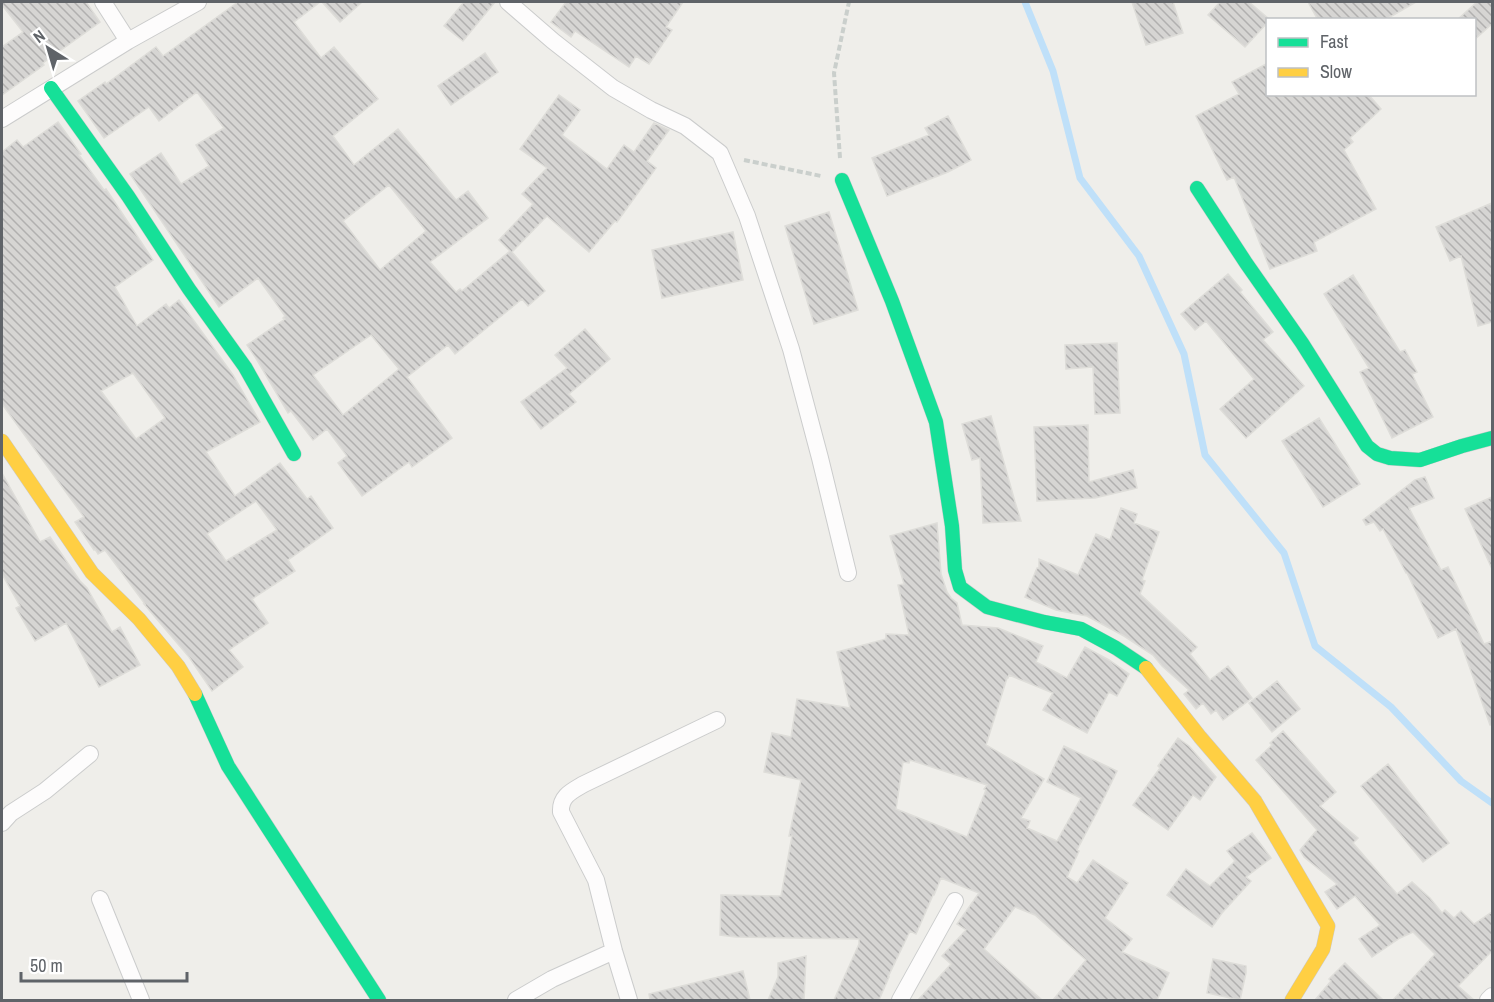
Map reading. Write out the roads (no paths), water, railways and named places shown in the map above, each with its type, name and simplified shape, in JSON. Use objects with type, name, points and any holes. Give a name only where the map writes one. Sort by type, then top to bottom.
[{"type":"street","points":[[104,2],[128,41]]},
{"type":"street","points":[[2,119],[128,41],[198,2]]},
{"type":"street","points":[[508,2],[613,88],[685,126],[720,153],[747,216],[791,349],[848,573]]},
{"type":"street","points":[[51,88],[128,196],[244,367],[294,454]]},
{"type":"street","points":[[842,180],[892,301],[936,422],[952,526],[955,570],[960,587],[987,607],[1081,629],[1145,667],[1200,737],[1255,801],[1328,926],[1323,949],[1292,1000]]},
{"type":"street","points":[[1197,188],[1302,343],[1367,446],[1377,454],[1390,458],[1420,460],[1492,438]]},
{"type":"street","points":[[2,441],[92,573],[139,619],[178,666],[197,697],[228,766],[379,1000]]},
{"type":"street","points":[[629,1000],[596,880],[561,812],[561,805],[564,798],[584,784],[717,720]]},
{"type":"street","points":[[2,824],[11,813],[45,792],[90,754]]},
{"type":"street","points":[[100,899],[141,1000]]},
{"type":"street","points":[[900,1000],[955,901]]},
{"type":"street","points":[[516,1000],[552,978],[614,951]]},
{"type":"street","points":[[1488,1000],[1492,996]]},
{"type":"waterway","points":[[1025,2],[1053,71],[1080,178],[1139,256],[1184,354],[1205,455],[1284,553],[1315,646],[1391,707],[1461,781],[1492,803]]}]
